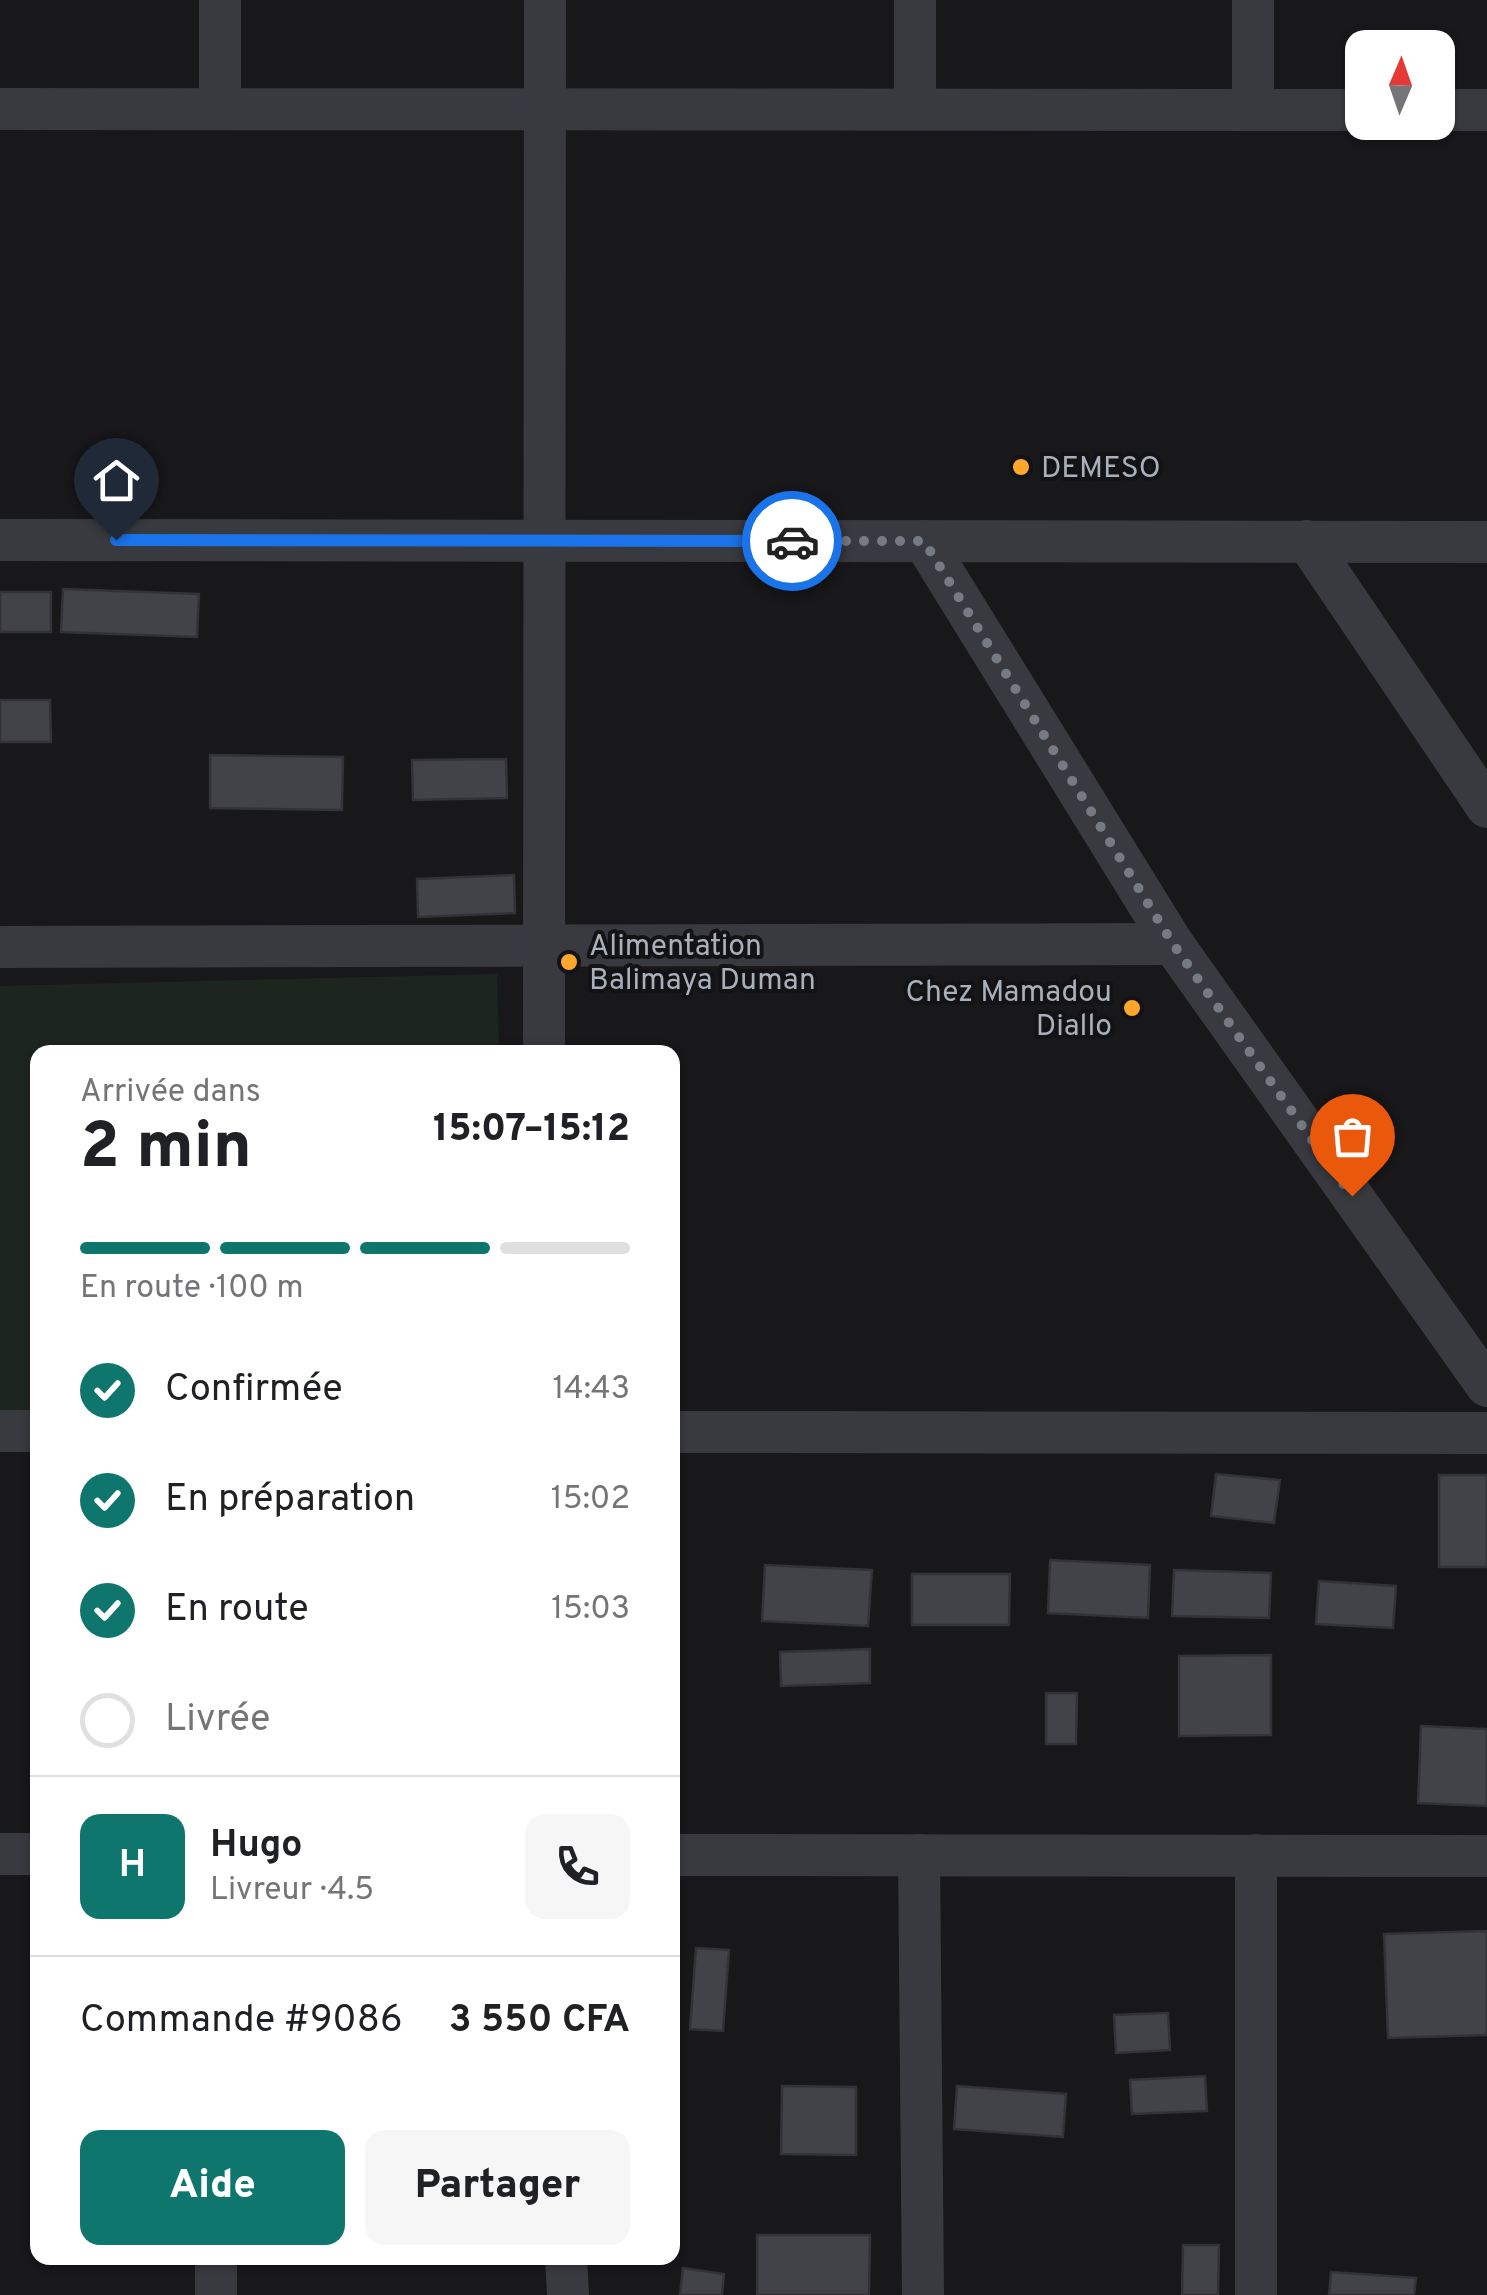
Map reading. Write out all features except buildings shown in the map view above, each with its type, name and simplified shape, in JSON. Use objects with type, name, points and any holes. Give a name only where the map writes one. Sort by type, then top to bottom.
[{"type":"street","points":[[220,0],[220,109]]},
{"type":"street","points":[[544,1045],[545,0]]},
{"type":"street","points":[[915,0],[915,109]]},
{"type":"street","points":[[1252,110],[1253,0]]},
{"type":"street","points":[[0,108],[1345,110]]},
{"type":"street","points":[[1455,110],[1487,110]]},
{"type":"street","points":[[0,540],[1487,542]]},
{"type":"street","points":[[924,541],[1173,944],[1487,1386]]},
{"type":"street","points":[[1306,541],[1487,807]]},
{"type":"street","points":[[0,946],[1173,944]]},
{"type":"street","points":[[0,1431],[30,1431]]},
{"type":"street","points":[[680,1432],[1487,1432]]},
{"type":"street","points":[[0,1854],[30,1854]]},
{"type":"street","points":[[680,1854],[1487,1856]]},
{"type":"street","points":[[919,1855],[923,2295]]},
{"type":"street","points":[[1256,1855],[1256,2295]]},
{"type":"street","points":[[216,2265],[216,2295]]},
{"type":"street","points":[[566,2265],[568,2295]]},
{"type":"shaded area","points":[[497,974],[499,1045],[30,1045],[30,1419],[0,1419],[0,986]]},
{"type":"way so far","points":[[792,541],[924,541],[1173,944],[1352,1196]]},
{"type":"place","name":"DEMESO","points":[[1021,467]]},
{"type":"place","name":"Alimentation Balimaya Duman","points":[[569,962]]},
{"type":"place","name":"Chez Mamadou Diallo","points":[[1132,1008]]},
{"type":"route","points":[[116,540],[792,541]]}]
